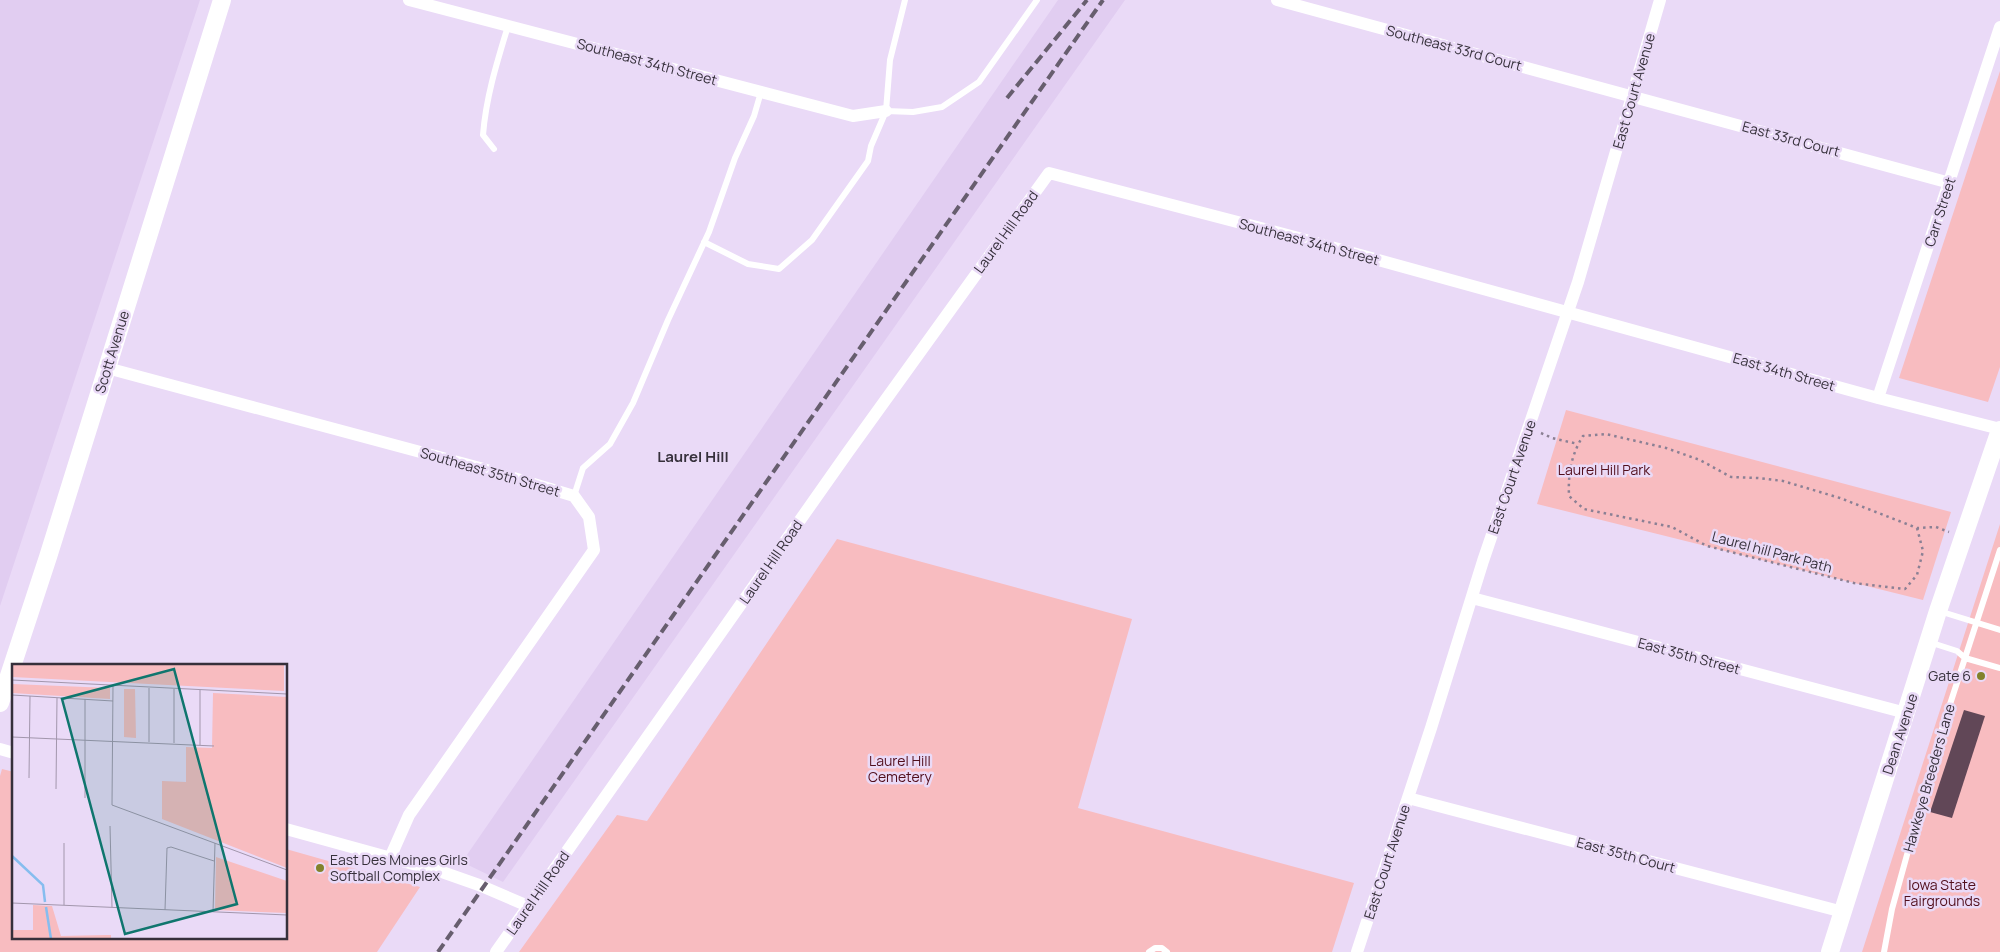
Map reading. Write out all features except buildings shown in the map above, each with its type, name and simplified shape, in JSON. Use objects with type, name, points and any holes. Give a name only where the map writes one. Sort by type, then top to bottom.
[{"type":"street","name":"Scott Avenue","points":[[13,664],[222,0]]},
{"type":"street","name":"Southeast 34th Street","points":[[410,0],[853,116],[886,111]]},
{"type":"street","name":"Southeast 33rd Court","points":[[1277,0],[1632,96]]},
{"type":"street","name":"East Court Avenue","points":[[1357,952],[1472,598],[1568,312],[1660,0]]},
{"type":"street","name":"Carr Street","points":[[1878,398],[2000,27]]},
{"type":"street","name":"East 33rd Court","points":[[1632,96],[1950,183]]},
{"type":"street","name":"Southeast 34th Street","points":[[1049,173],[1568,312]]},
{"type":"street","name":"Laurel Hill Road","points":[[496,952],[848,452],[1049,173]]},
{"type":"street","name":"East 34th Street","points":[[1568,312],[2000,430]]},
{"type":"street","name":"Southeast 35th Street","points":[[107,368],[480,468],[574,496],[589,517],[594,550],[409,814],[390,858]]},
{"type":"street","name":"Dean Avenue","points":[[1830,952],[1938,611],[2000,430]]},
{"type":"street","name":"East 35th Street","points":[[1472,598],[1906,713]]},
{"type":"street","name":"Scott Avenue","points":[[0,703],[12,666]]},
{"type":"street","name":"East 35th Court","points":[[1408,798],[1843,912]]},
{"type":"street","points":[[288,830],[479,884],[528,906]]},
{"type":"lane","points":[[704,242],[748,264],[779,269],[812,240],[868,161],[886,111],[890,60],[905,0]]},
{"type":"lane","points":[[886,111],[913,112],[942,107],[979,82],[1037,0]]},
{"type":"lane","points":[[494,149],[483,135],[485,110],[494,71],[508,26]]},
{"type":"lane","points":[[574,496],[583,468],[610,444],[634,403],[704,242],[735,158],[754,116],[761,92]]},
{"type":"lane","name":"Hawkeye Breeders Lane","points":[[1884,952],[1892,909],[1942,732],[2000,550]]},
{"type":"lane","points":[[1938,611],[2000,630]]},
{"type":"lane","points":[[1928,642],[1957,651],[1965,658],[2000,668]]},
{"type":"lane","points":[[1149,952],[1155,948],[1162,948],[1167,952]]},
{"type":"path","points":[[1529,428],[1552,438],[1578,444],[1583,436],[1606,434],[1666,448],[1700,460],[1731,477],[1784,481],[1840,498],[1917,528],[1936,527],[1953,534]]},
{"type":"path","name":"Laurel hill Park Path","points":[[1578,444],[1568,475],[1569,496],[1584,509],[1672,527],[1707,546],[1752,558],[1854,583],[1905,589],[1917,575],[1923,551],[1917,528]]},
{"type":"shaded area","points":[[0,0],[200,0],[0,606]]},
{"type":"shaded area","points":[[1058,0],[1125,0],[503,882],[462,862]]},
{"type":"green space","points":[[2000,71],[2000,367],[1988,402],[1899,378]]},
{"type":"green space","name":"Laurel Hill Park","points":[[1566,410],[1951,512],[1923,600],[1537,504]]},
{"type":"green space","name":"Iowa State Fairgrounds","points":[[2000,524],[2000,952],[1862,952]]},
{"type":"green space","name":"Laurel Hill Cemetery","points":[[837,539],[1132,619],[1078,808],[1354,883],[1332,952],[519,952],[617,815],[647,821]]},
{"type":"green space","name":"East Des Moines Girls Softball Complex","points":[[2,769],[12,772],[12,940],[288,940],[288,850],[420,887],[377,952],[0,952],[0,776]]},
{"type":"railway","points":[[1007,98],[1087,0]]},
{"type":"railway","points":[[438,952],[1103,0]]},
{"type":"place","name":"Gate 6","points":[[1981,676]]},
{"type":"place","name":"East Des Moines Girls Softball Complex","points":[[320,868]]},
{"type":"district","name":"Laurel Hill","points":[[693,457]]}]
